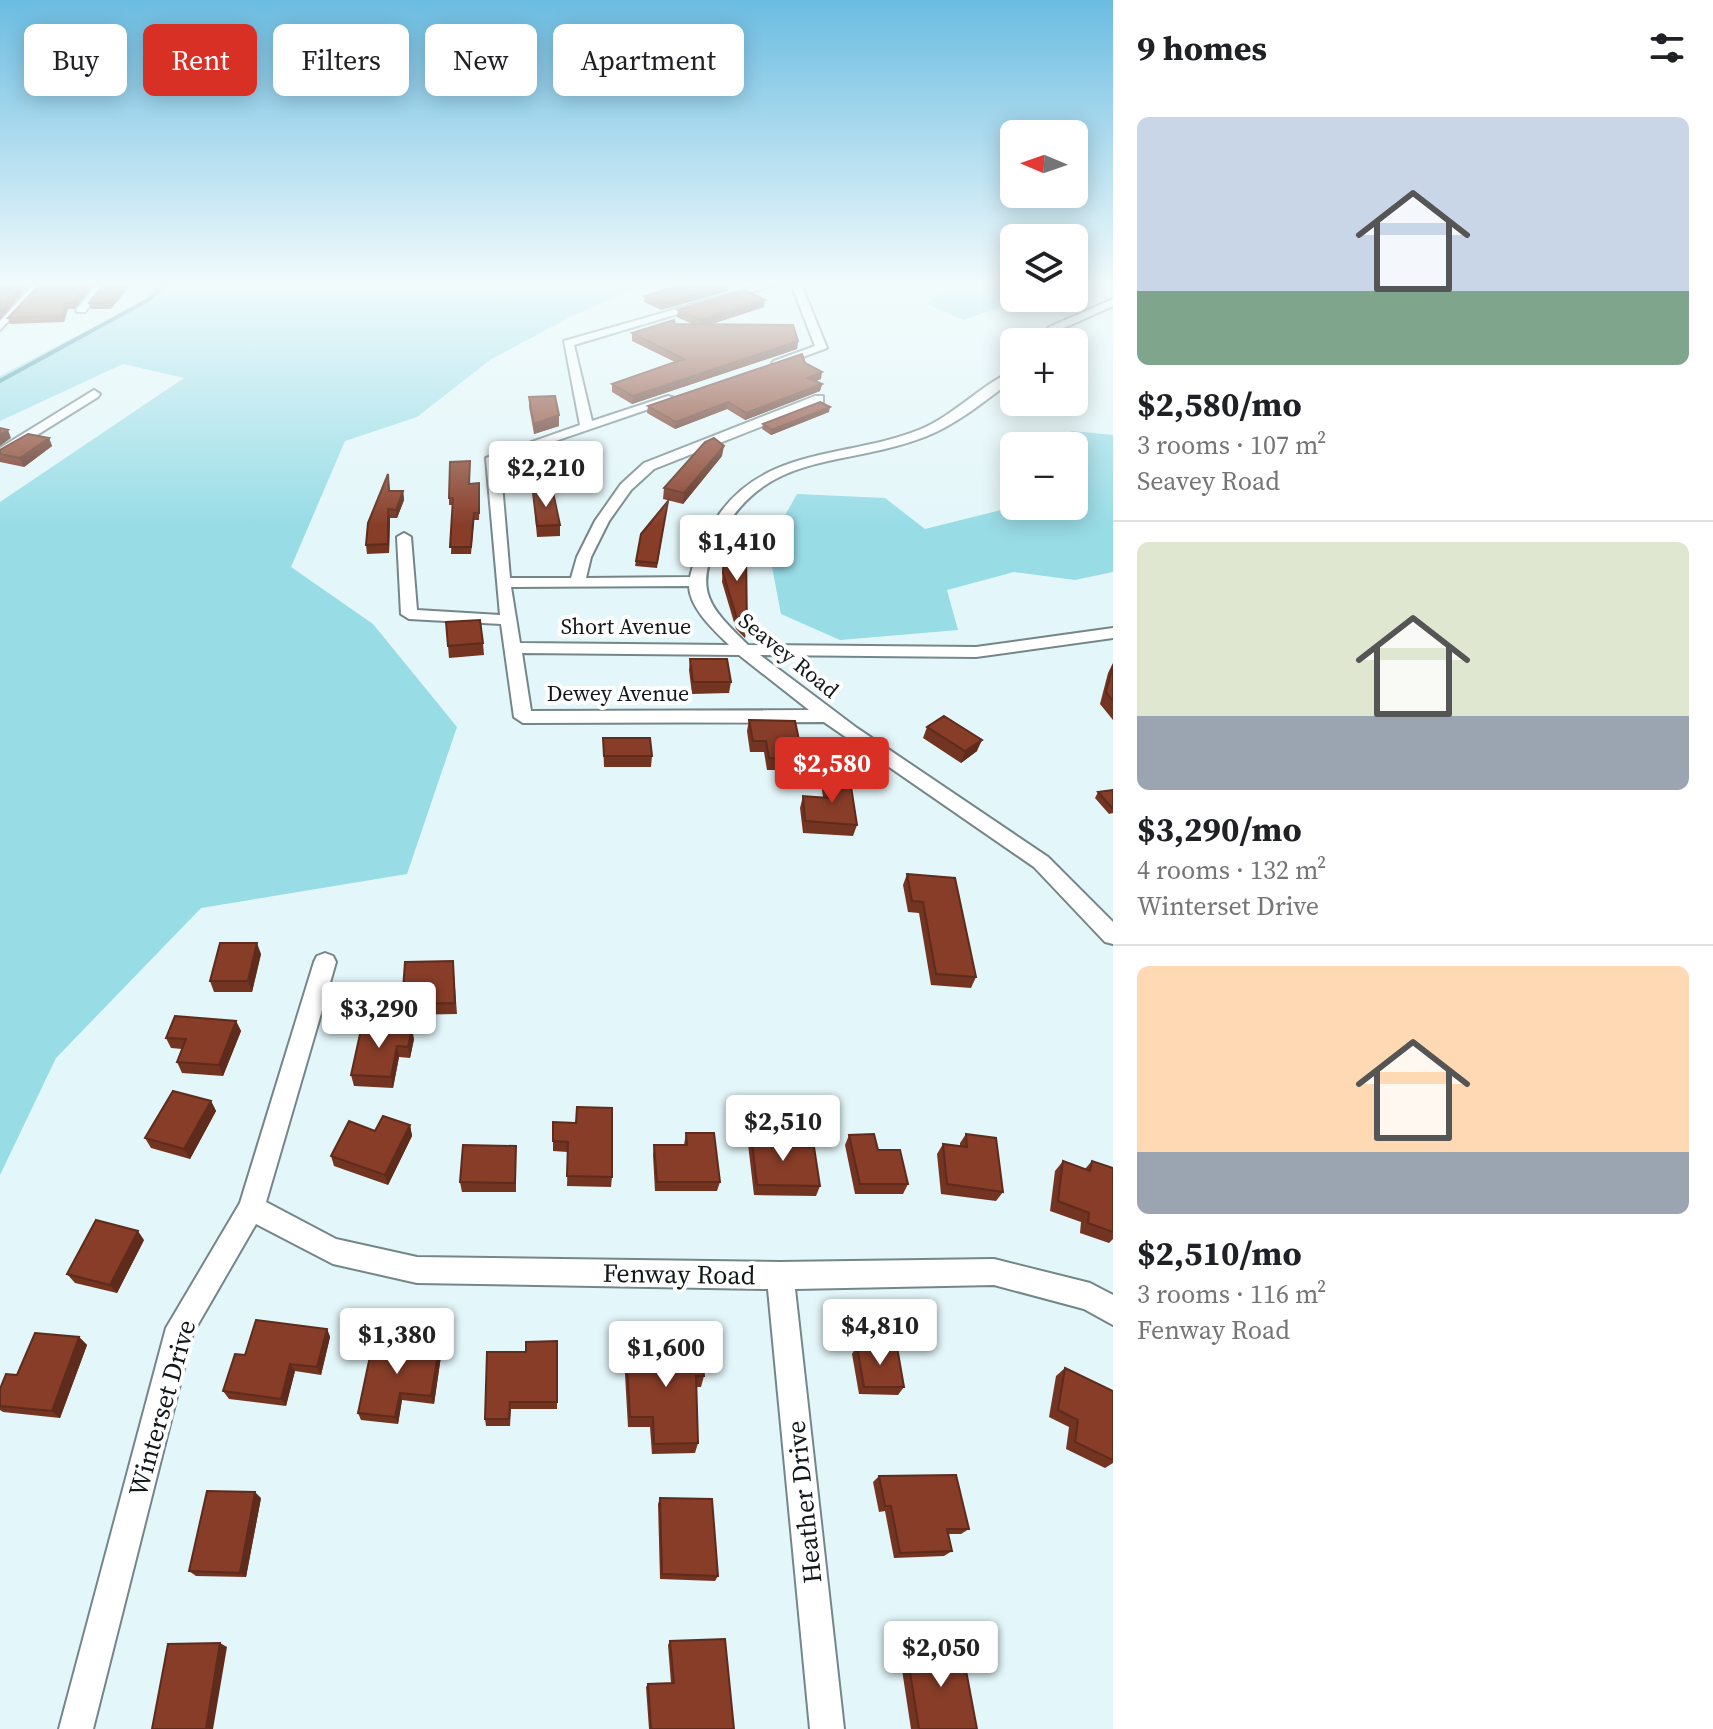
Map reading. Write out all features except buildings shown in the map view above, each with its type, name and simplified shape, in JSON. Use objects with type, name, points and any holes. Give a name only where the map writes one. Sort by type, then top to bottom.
[{"type":"street","points":[[573,365],[587,427],[684,395]]},
{"type":"street","points":[[767,367],[774,365]]},
{"type":"street","points":[[503,583],[699,581],[704,556],[720,524],[746,491],[773,477],[843,451],[912,437],[959,414],[1000,384]]},
{"type":"street","points":[[0,454],[94,394]]},
{"type":"street","points":[[578,580],[584,557],[602,521],[626,487],[649,466],[819,399]]},
{"type":"street","name":"Dewey Avenue","points":[[587,427],[493,458],[503,583],[523,717],[830,716]]},
{"type":"street","points":[[404,537],[409,614],[508,620]]},
{"type":"street","name":"Seavey Road","points":[[699,581],[697,591],[706,613],[739,647],[830,716],[1043,864],[1113,936]]},
{"type":"street","name":"Short Avenue","points":[[513,648],[739,647],[853,652],[976,652],[1113,633]]},
{"type":"street","name":"Winterset Drive","points":[[76,1729],[180,1328],[251,1208],[325,962]]},
{"type":"street","name":"Fenway Road","points":[[251,1208],[333,1251],[417,1270],[780,1276],[994,1272],[1090,1297],[1113,1311]]},
{"type":"street","name":"Heather Drive","points":[[780,1276],[827,1729]]},
{"type":"shaded area","points":[[22,365],[122,365],[0,421],[0,376]]},
{"type":"shaded area","points":[[126,365],[484,365],[417,417],[345,441],[291,567],[373,624],[457,727],[407,874],[201,908],[56,1058],[0,1175],[0,502],[184,378]]},
{"type":"shaded area","points":[[1088,433],[1113,435],[1113,572],[1075,580],[1014,572],[947,590],[958,630],[840,640],[781,614],[768,546],[797,494],[885,498],[925,529],[1000,510],[1000,520],[1088,520]]},
{"type":"waterway","points":[[0,381],[30,365]]}]
